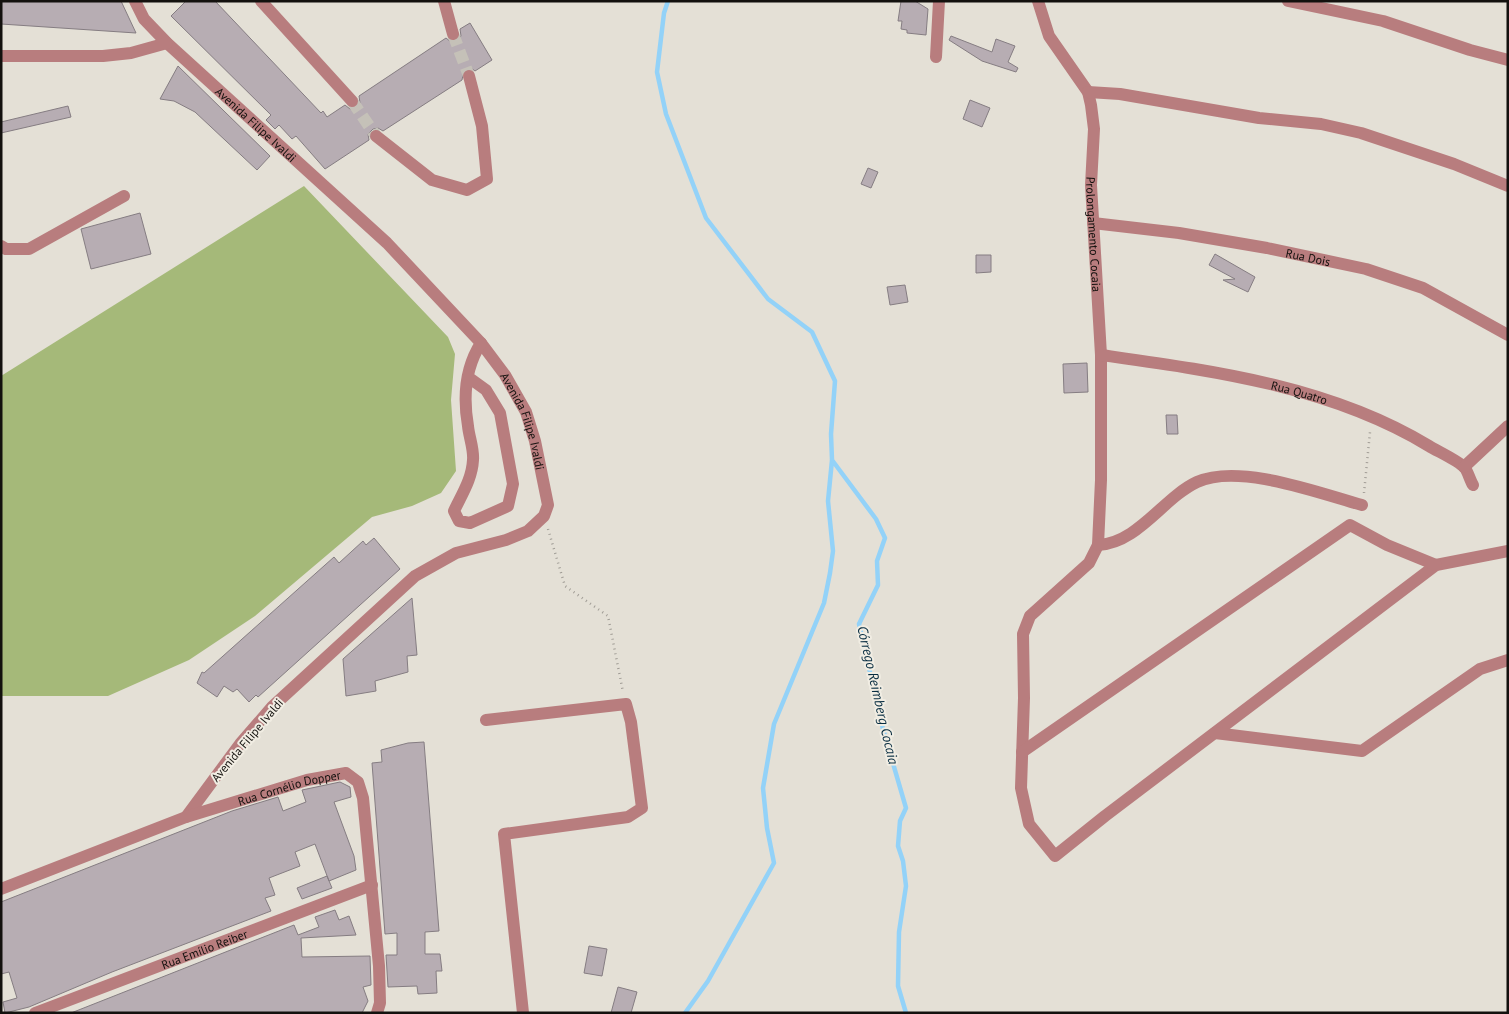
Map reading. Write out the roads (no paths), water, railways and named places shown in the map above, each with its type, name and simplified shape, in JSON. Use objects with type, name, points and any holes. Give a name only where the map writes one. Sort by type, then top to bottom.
[{"type":"street","name":"Avenida Filipe Ivaldi","points":[[135,1],[144,19],[167,43],[387,244],[480,343],[505,375],[530,423],[548,505],[544,516],[528,531],[506,540],[456,553],[415,576],[272,707],[240,744],[186,817]]},
{"type":"street","points":[[261,1],[352,101]]},
{"type":"street","points":[[444,1],[453,34]]},
{"type":"street","points":[[936,57],[940,1]]},
{"type":"street","name":"Prolongamento Cocaia","points":[[1038,1],[1049,36],[1088,92],[1094,129],[1091,184],[1101,355],[1101,480],[1098,545]]},
{"type":"street","points":[[1288,1],[1383,20],[1462,48],[1508,60]]},
{"type":"street","points":[[1,56],[103,56],[131,53],[167,43]]},
{"type":"street","points":[[376,136],[432,180],[467,190],[488,179],[482,126],[469,76]]},
{"type":"street","points":[[1088,92],[1129,95],[1250,116],[1322,124],[1361,133],[1454,164],[1508,186]]},
{"type":"street","points":[[1,246],[6,250],[29,249],[124,196]]},
{"type":"street","name":"Rua Dois","points":[[1093,223],[1179,233],[1267,248],[1366,269],[1423,288],[1508,335]]},
{"type":"street","points":[[468,376],[486,390],[500,413],[513,484],[508,506],[470,523],[459,520],[454,511],[470,479],[474,459],[465,390],[468,376],[473,355],[480,343]]},
{"type":"street","name":"Rua Quatro","points":[[1101,355],[1226,374],[1338,402],[1372,418],[1398,427],[1464,467]]},
{"type":"street","points":[[1473,485],[1464,467],[1508,426]]},
{"type":"street","points":[[1362,505],[1262,478],[1239,475],[1198,482],[1120,541],[1098,545],[1089,563],[1030,616],[1025,624],[1023,634],[1024,698],[1021,788],[1028,824],[1055,856],[1436,565],[1508,551]]},
{"type":"street","points":[[1022,752],[1350,525],[1386,545],[1436,565]]},
{"type":"street","points":[[1214,733],[1362,751],[1480,669],[1508,660]]},
{"type":"street","points":[[486,720],[626,704],[631,722],[642,808],[628,817],[504,834],[523,1013]]},
{"type":"street","name":"Rua Cornélio Dopper","points":[[1,889],[186,817],[307,780],[346,773],[353,777],[362,788],[372,885],[380,1003],[377,1013]]},
{"type":"street","name":"Rua Emílio Reiber","points":[[36,1013],[372,885]]},
{"type":"waterway","name":"Córrego Reimberg Cocaia","points":[[668,1],[664,13],[657,72],[666,114],[706,218],[768,299],[812,332],[835,381],[831,434],[832,460],[876,519],[885,538],[877,561],[878,585],[859,624],[883,729],[906,808],[900,821],[898,846],[903,861],[906,886],[899,932],[898,986],[906,1013]]},
{"type":"waterway","points":[[685,1013],[708,981],[774,863],[767,828],[763,788],[774,724],[824,603],[833,551],[828,501],[832,460]]},
{"type":"tunnel","points":[[453,34],[469,76]]},
{"type":"tunnel","points":[[352,101],[376,136]]}]
